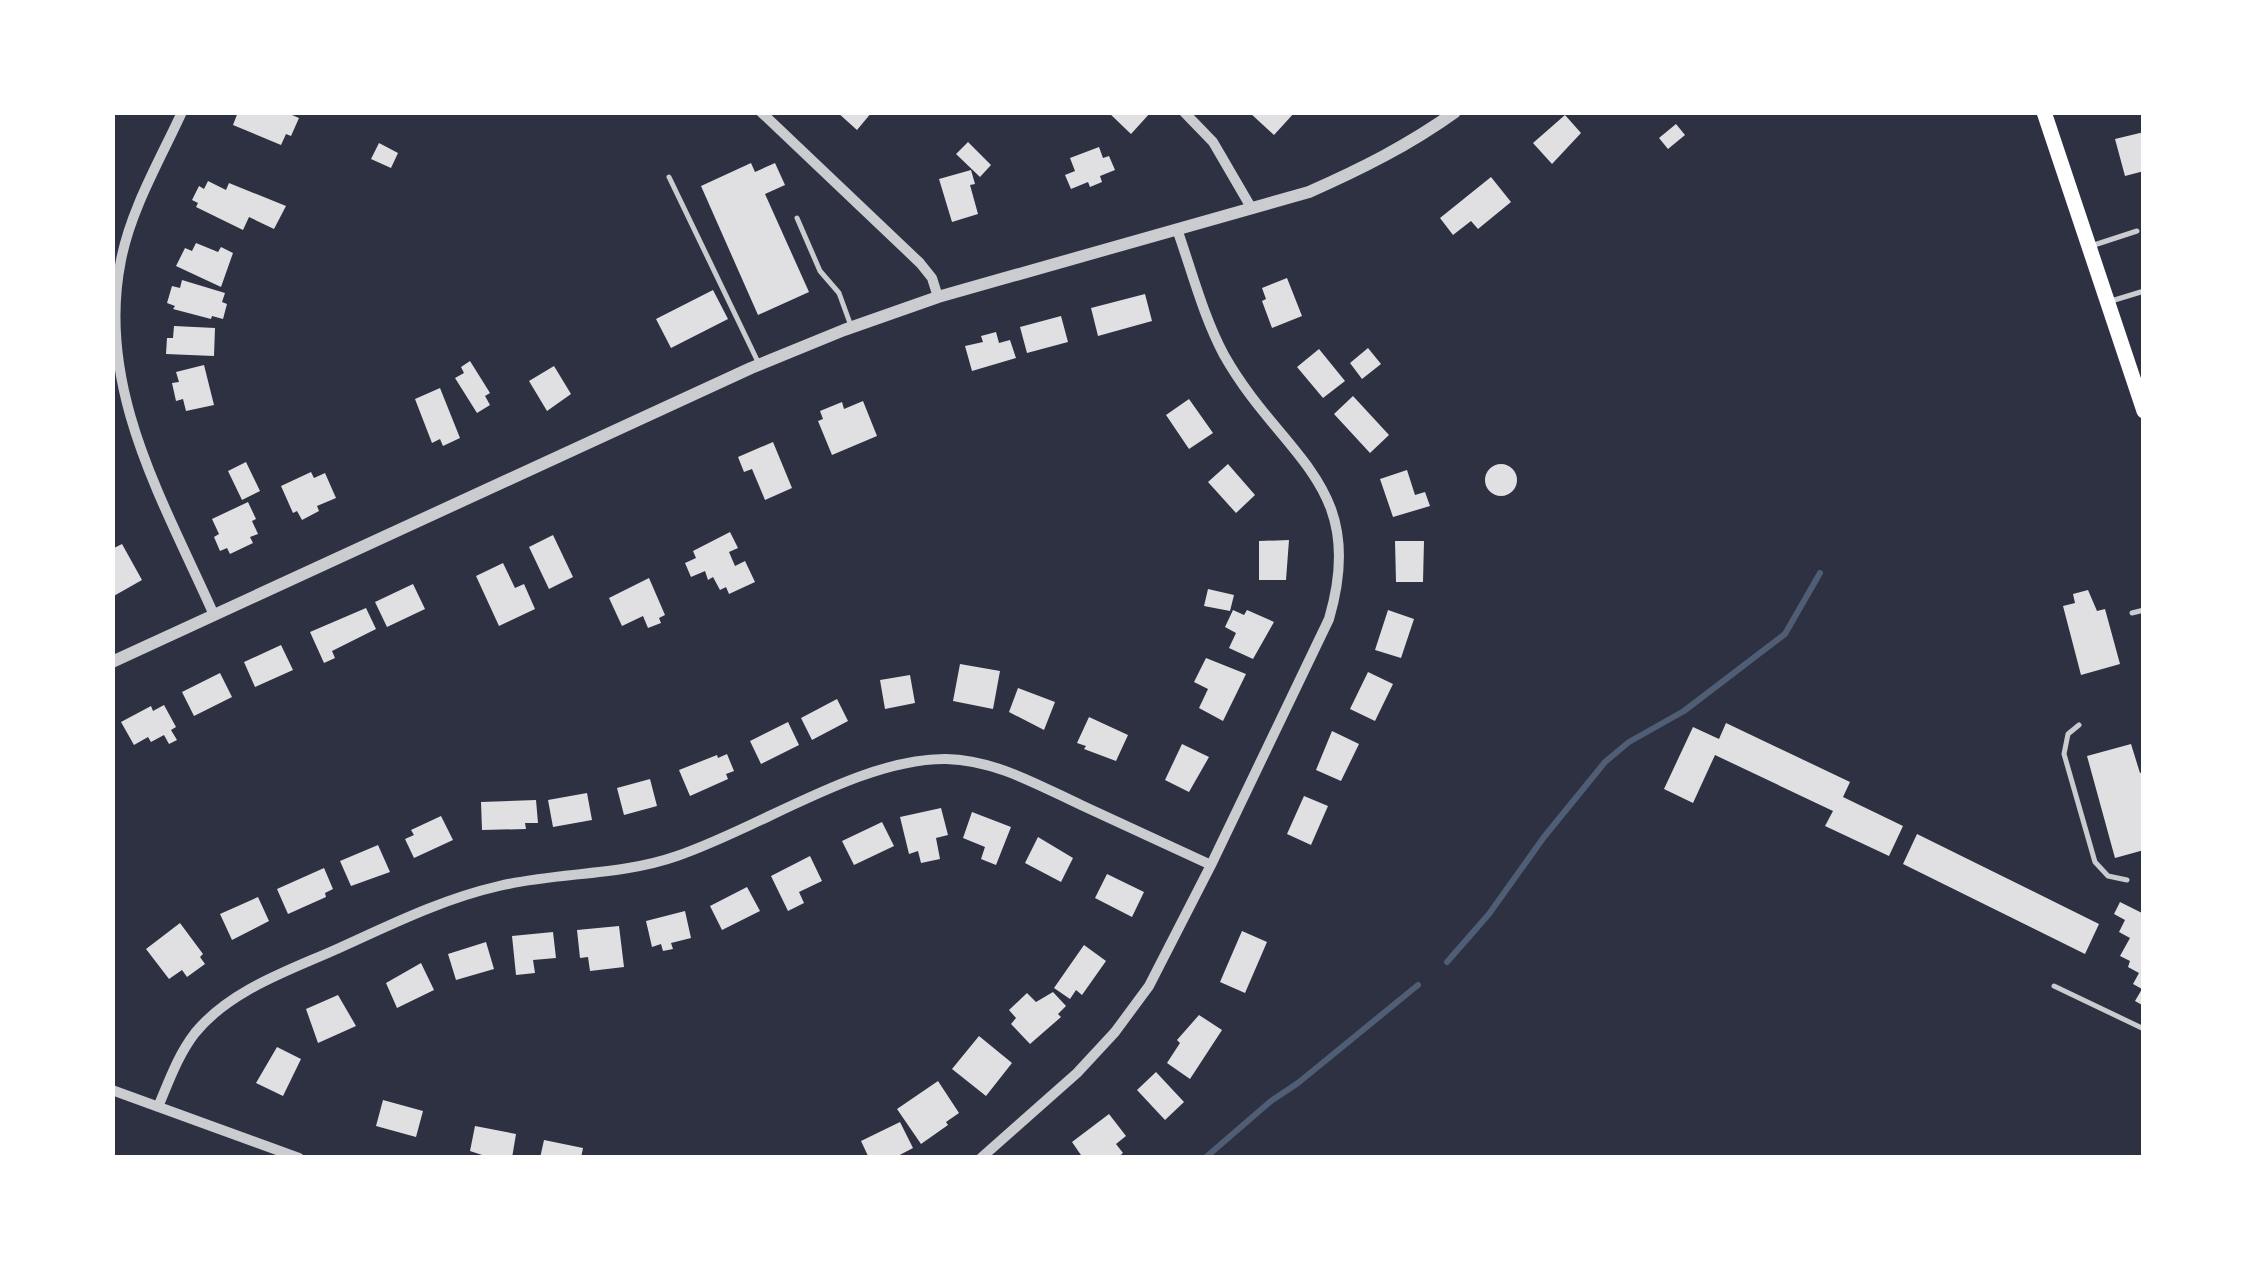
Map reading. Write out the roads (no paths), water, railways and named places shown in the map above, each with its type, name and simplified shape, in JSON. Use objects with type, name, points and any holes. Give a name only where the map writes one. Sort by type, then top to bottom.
[{"type":"main road","points":[[2044,112],[2107,302],[2139,380],[2144,411]]},
{"type":"street","points":[[182,112],[117,259],[115,333],[126,408],[142,454],[214,614]]},
{"type":"street","points":[[760,112],[920,263],[932,278],[938,297]]},
{"type":"street","points":[[1184,112],[1213,142],[1252,209]]},
{"type":"street","points":[[112,662],[759,364],[938,297],[1309,192],[1419,138],[1455,112]]},
{"type":"street","points":[[981,1158],[1076,1073],[1115,1032],[1149,986],[1212,865],[1329,619],[1339,584],[1341,553],[1334,514],[1320,481],[1255,404],[1222,352],[1178,232]]},
{"type":"street","points":[[158,1107],[176,1062],[196,1032],[221,1008],[256,986],[446,900],[503,885],[615,871],[672,858],[723,840],[860,776],[894,765],[946,759],[1002,768],[1212,865]]},
{"type":"street","points":[[112,1090],[299,1158]]},
{"type":"lane","points":[[669,177],[759,364]]},
{"type":"lane","points":[[797,218],[820,271],[839,292],[852,327]]},
{"type":"lane","points":[[2088,247],[2137,231]]},
{"type":"lane","points":[[2107,302],[2144,291]]},
{"type":"lane","points":[[2132,613],[2144,610]]},
{"type":"lane","points":[[2079,725],[2068,734],[2064,754],[2094,862],[2108,876],[2127,880]]},
{"type":"lane","points":[[2054,986],[2144,1029]]},
{"type":"waterway","points":[[1447,962],[1489,914],[1605,762],[1629,742],[1684,711],[1785,634],[1820,573]]},
{"type":"waterway","points":[[1205,1158],[1418,985]]}]
